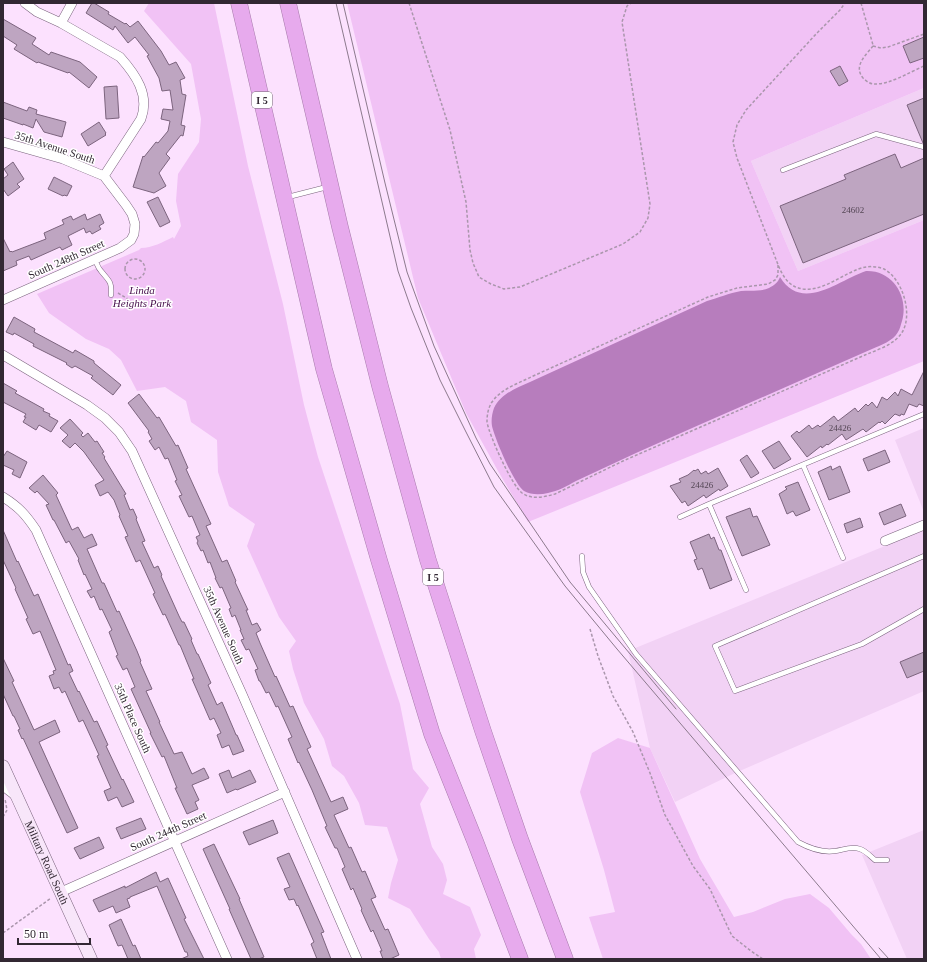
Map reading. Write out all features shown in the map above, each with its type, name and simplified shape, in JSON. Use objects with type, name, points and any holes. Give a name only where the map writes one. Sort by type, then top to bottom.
[{"type":"highway","name":"I 5","points":[[239,3],[324,370],[379,560],[432,734],[520,959]]},
{"type":"highway","name":"I 5","points":[[288,3],[380,386],[428,560],[483,731],[520,839],[565,959]]},
{"type":"main road","name":"Military Road South","points":[[3,766],[91,959]]},
{"type":"street","points":[[25,3],[37,12],[61,23],[120,57],[141,86],[145,103],[141,119],[104,176]]},
{"type":"street","points":[[61,23],[72,3]]},
{"type":"street","name":"35th Avenue South","points":[[3,142],[63,160],[104,176],[132,214],[134,234]]},
{"type":"street","name":"South 248th Street","points":[[3,300],[120,248],[131,240],[134,234]]},
{"type":"street","name":"35th Avenue South","points":[[3,355],[87,405],[105,418],[119,432],[132,451],[236,679],[357,959]]},
{"type":"street","name":"35th Place South","points":[[3,497],[14,504],[26,515],[36,530],[227,959]]},
{"type":"street","points":[[885,541],[924,525]]},
{"type":"street","points":[[3,786],[17,798]]},
{"type":"street","name":"South 244th Street","points":[[61,892],[285,792]]},
{"type":"lane","points":[[783,170],[876,134],[924,147]]},
{"type":"lane","points":[[284,198],[331,186]]},
{"type":"lane","points":[[95,260],[100,270],[110,282],[112,289],[111,295]]},
{"type":"lane","points":[[680,517],[924,414]]},
{"type":"lane","points":[[803,465],[843,558]]},
{"type":"lane","points":[[708,504],[746,590]]},
{"type":"lane","points":[[582,556],[583,572],[589,587],[636,654],[798,842],[816,850],[833,851],[851,848],[861,849],[875,860],[887,860]]},
{"type":"lane","points":[[924,556],[715,646],[735,691],[862,644],[924,609]]},
{"type":"path","points":[[409,3],[450,130],[466,202],[470,250],[473,263],[479,277],[504,289],[520,287],[623,244],[640,232],[648,218],[650,204],[622,22],[627,6],[631,3]]},
{"type":"path","points":[[778,266],[778,275],[775,280],[768,284],[736,288],[708,297],[531,377],[504,390],[497,396],[488,412],[488,424],[508,474],[522,494],[534,498],[555,494],[623,462],[887,345],[901,334],[907,318],[903,294],[897,280],[884,269],[867,266],[826,285],[808,289],[799,288],[785,279],[778,266],[736,158],[733,142],[738,125],[746,110],[845,3]]},
{"type":"path","points":[[861,3],[873,46]]},
{"type":"path","points":[[873,46],[882,48],[888,47],[924,34]]},
{"type":"path","points":[[873,46],[859,66],[860,73],[863,78],[873,84],[889,81],[924,66]]},
{"type":"path","points":[[131,259],[140,259],[145,266],[145,272],[139,278],[131,278],[125,271],[125,265],[131,259]]},
{"type":"path","points":[[117,292],[128,299]]},
{"type":"path","points":[[590,629],[613,696],[633,732],[665,815],[693,866],[710,889],[732,936],[763,959]]},
{"type":"path","points":[[3,817],[6,810],[4,796]]},
{"type":"path","points":[[3,933],[45,901],[61,892]]},
{"type":"shaded area","points":[[924,88],[924,220],[798,271],[751,161]]},
{"type":"shaded area","points":[[866,271],[884,275],[891,280],[901,294],[904,312],[899,331],[893,338],[636,453],[555,491],[542,494],[530,493],[524,491],[515,480],[501,450],[492,424],[494,408],[497,403],[509,392],[707,301],[737,292],[766,289],[775,285],[780,277],[789,287],[799,293],[821,291]]},
{"type":"shaded area","points":[[924,428],[924,512],[895,440]]},
{"type":"shaded area","points":[[924,530],[924,691],[735,773],[675,802],[650,748],[628,651]]},
{"type":"shaded area","points":[[924,830],[924,959],[907,959],[862,855]]},
{"type":"green space","name":"Linda Heights Park","points":[[149,3],[214,3],[248,166],[283,304],[304,405],[318,457],[400,704],[413,769],[429,788],[420,804],[432,847],[443,864],[447,880],[443,894],[470,907],[481,935],[474,949],[476,959],[441,959],[439,952],[410,909],[388,898],[398,860],[387,827],[365,825],[359,803],[344,776],[332,766],[324,739],[304,703],[289,651],[296,641],[279,617],[247,546],[255,524],[229,506],[218,472],[217,440],[191,422],[186,401],[165,387],[137,391],[121,360],[109,349],[86,339],[49,313],[37,294],[141,248],[153,246],[173,237],[174,239],[181,226],[176,201],[178,174],[199,142],[201,119],[191,64],[144,11]]},
{"type":"green space","points":[[347,3],[924,3],[924,88],[751,161],[798,271],[924,220],[924,361],[528,522],[466,413],[418,298]]},
{"type":"green space","points":[[618,738],[650,748],[700,859],[734,917],[753,912],[785,899],[810,894],[829,908],[861,944],[871,959],[603,959],[589,917],[615,912],[580,792],[592,753]]},
{"type":"building","points":[[92,3],[109,12],[108,14],[125,24],[126,23],[130,27],[138,21],[161,51],[169,65],[176,62],[185,78],[180,80],[182,94],[186,95],[181,125],[185,126],[183,136],[181,135],[166,154],[170,158],[159,173],[166,186],[154,193],[133,187],[143,156],[144,157],[156,142],[158,143],[168,131],[170,121],[161,119],[163,109],[173,110],[170,90],[162,91],[159,78],[147,56],[149,55],[135,37],[128,43],[115,26],[113,30],[86,13]]},
{"type":"building","points":[[3,19],[36,38],[32,44],[49,55],[51,52],[80,62],[97,77],[89,88],[69,72],[68,73],[38,62],[37,63],[14,49],[17,45],[3,36]]},
{"type":"building","points":[[924,37],[924,58],[910,63],[903,46]]},
{"type":"building","points":[[840,66],[848,81],[839,86],[830,71]]},
{"type":"building","points":[[117,86],[119,118],[106,119],[104,87]]},
{"type":"building","points":[[924,98],[924,143],[923,143],[907,105]]},
{"type":"building","points":[[3,102],[27,111],[29,107],[37,110],[36,114],[66,122],[62,137],[44,132],[36,119],[33,128],[3,118]]},
{"type":"building","points":[[99,122],[106,135],[88,146],[81,134]]},
{"type":"building","points":[[895,154],[901,168],[924,158],[924,214],[803,263],[780,206],[846,179],[844,175]]},
{"type":"building","points":[[13,162],[24,179],[17,184],[20,187],[8,196],[3,189],[3,179],[8,175],[4,169]]},
{"type":"building","points":[[54,177],[72,186],[67,196],[63,196],[48,189]]},
{"type":"building","points":[[158,197],[170,222],[160,227],[147,202]]},
{"type":"building","points":[[85,214],[87,220],[100,214],[104,223],[99,226],[101,229],[92,234],[90,231],[86,233],[84,228],[68,236],[72,245],[62,250],[60,247],[31,260],[29,256],[16,261],[17,265],[3,271],[3,238],[10,252],[12,252],[46,239],[44,233],[64,224],[62,220],[71,216],[73,220]]},
{"type":"building","points":[[14,317],[35,329],[34,332],[73,353],[75,350],[94,361],[94,363],[121,385],[113,395],[91,378],[93,376],[75,366],[72,368],[66,364],[67,363],[33,346],[34,344],[14,333],[13,335],[6,332]]},
{"type":"building","points":[[924,371],[924,406],[919,404],[917,407],[909,404],[904,415],[901,414],[900,416],[895,414],[885,424],[882,421],[880,423],[879,422],[866,432],[863,429],[846,440],[842,434],[828,445],[827,444],[822,448],[821,446],[807,457],[791,436],[797,431],[799,433],[809,425],[812,429],[818,425],[820,427],[834,416],[838,421],[855,408],[858,412],[866,404],[868,406],[872,402],[877,408],[882,397],[887,400],[895,392],[898,396],[901,389],[912,395]]},
{"type":"building","points":[[3,383],[17,391],[15,393],[44,409],[43,411],[50,414],[49,416],[58,421],[51,432],[39,425],[36,430],[23,422],[26,414],[3,402]]},
{"type":"building","points":[[139,394],[157,418],[159,417],[176,446],[178,445],[188,468],[186,469],[211,524],[206,526],[222,562],[227,560],[248,610],[246,610],[252,625],[257,623],[261,630],[256,633],[260,643],[290,707],[293,706],[311,747],[307,749],[331,802],[343,797],[348,809],[334,815],[362,872],[365,871],[376,897],[371,899],[385,930],[388,929],[399,955],[390,959],[383,959],[380,951],[382,951],[373,930],[371,932],[353,888],[351,890],[342,869],[345,867],[337,848],[335,848],[325,827],[327,826],[312,790],[288,739],[292,737],[278,706],[276,707],[269,692],[266,693],[259,681],[255,670],[258,669],[249,649],[246,650],[241,640],[244,639],[235,615],[232,617],[229,609],[231,608],[222,587],[220,588],[210,562],[208,563],[203,550],[201,551],[197,543],[198,541],[196,537],[200,535],[192,516],[189,517],[179,496],[182,495],[175,481],[177,480],[168,458],[165,459],[159,447],[155,450],[149,441],[152,439],[148,432],[149,431],[128,403]]},
{"type":"building","points":[[70,419],[83,433],[81,435],[83,437],[88,433],[95,442],[97,441],[104,452],[102,453],[105,457],[104,458],[126,494],[124,495],[130,510],[133,509],[137,518],[136,519],[145,541],[142,542],[154,568],[158,566],[179,616],[182,622],[184,622],[192,639],[191,640],[197,654],[211,683],[208,685],[217,705],[222,702],[244,751],[233,755],[229,745],[222,748],[217,735],[221,733],[214,718],[210,720],[192,679],[194,679],[180,645],[165,614],[163,615],[153,594],[155,593],[140,560],[136,562],[125,537],[128,536],[114,500],[108,492],[100,496],[95,485],[104,480],[84,452],[75,443],[70,448],[62,441],[68,435],[60,428]]},
{"type":"building","points":[[779,441],[791,459],[774,469],[762,451]]},
{"type":"building","points":[[885,450],[890,462],[868,471],[863,459]]},
{"type":"building","points":[[7,451],[27,462],[20,478],[12,474],[14,470],[3,465],[3,457]]},
{"type":"building","points":[[747,455],[759,473],[751,478],[740,460]]},
{"type":"building","points":[[831,466],[832,470],[840,466],[850,492],[829,500],[818,472]]},
{"type":"building","points":[[718,468],[728,486],[720,491],[719,489],[706,498],[704,495],[688,506],[685,501],[682,503],[670,486],[681,482],[679,479],[688,475],[694,470],[695,471],[698,469],[701,474],[706,471],[708,474]]},
{"type":"building","points":[[43,475],[58,493],[56,495],[72,530],[78,527],[84,538],[92,534],[97,545],[87,549],[102,583],[104,583],[117,612],[119,611],[137,651],[141,661],[140,662],[152,689],[146,691],[174,754],[182,752],[192,774],[204,768],[209,778],[192,785],[199,800],[195,802],[198,809],[187,814],[175,788],[177,788],[164,756],[162,757],[150,733],[131,689],[135,687],[127,668],[123,670],[116,656],[118,655],[109,632],[112,630],[102,609],[100,610],[94,596],[91,598],[87,591],[92,589],[85,574],[84,575],[78,560],[79,559],[69,541],[66,543],[53,520],[46,505],[49,504],[37,491],[35,493],[29,488]]},
{"type":"building","points":[[798,482],[810,510],[796,516],[793,511],[787,514],[779,494],[787,489],[785,487]]},
{"type":"building","points":[[901,504],[906,516],[884,525],[879,513]]},
{"type":"building","points":[[750,508],[753,517],[757,516],[770,545],[742,556],[726,517]]},
{"type":"building","points":[[860,518],[863,527],[847,533],[844,524]]},
{"type":"building","points":[[3,530],[34,596],[38,594],[68,665],[70,664],[73,671],[69,673],[94,722],[97,721],[108,745],[106,746],[134,802],[122,807],[117,797],[108,801],[104,791],[111,788],[97,756],[99,755],[83,720],[79,722],[65,691],[62,693],[59,687],[54,689],[49,676],[54,674],[53,671],[56,670],[40,631],[33,634],[26,619],[28,618],[15,589],[16,588],[3,560]]},
{"type":"building","points":[[709,534],[711,539],[714,537],[719,550],[721,550],[732,580],[710,589],[702,568],[698,570],[694,560],[697,559],[690,542]]},
{"type":"building","points":[[924,652],[924,671],[907,678],[900,662]]},
{"type":"building","points":[[3,658],[14,681],[12,682],[34,730],[55,720],[60,732],[39,742],[78,828],[67,833],[23,738],[22,739],[18,730],[20,729],[3,694]]},
{"type":"building","points":[[229,770],[232,778],[250,770],[256,782],[227,793],[219,774]]},
{"type":"building","points":[[141,818],[146,829],[121,839],[116,828]]},
{"type":"building","points":[[273,820],[278,833],[249,845],[243,832]]},
{"type":"building","points":[[99,837],[104,848],[80,859],[74,848]]},
{"type":"building","points":[[214,844],[240,899],[264,957],[259,959],[251,959],[203,849]]},
{"type":"building","points":[[289,853],[324,932],[321,933],[331,959],[317,959],[311,944],[314,942],[298,905],[297,906],[294,899],[289,900],[284,889],[290,887],[277,858]]},
{"type":"building","points":[[156,872],[160,882],[168,878],[186,918],[184,919],[204,959],[181,959],[188,956],[187,952],[185,952],[157,886],[127,899],[130,907],[116,913],[113,906],[99,912],[93,900],[125,886],[125,888]]},
{"type":"building","points":[[121,919],[133,946],[135,945],[141,959],[128,959],[122,945],[118,946],[109,925]]},
{"type":"tram line","points":[[336,3],[398,271],[440,380],[494,487],[565,586],[881,959]]},
{"type":"tram line","points":[[343,3],[407,272],[434,346],[476,438],[490,464],[570,582],[676,709]]},
{"type":"tram line","points":[[879,948],[889,959]]}]
